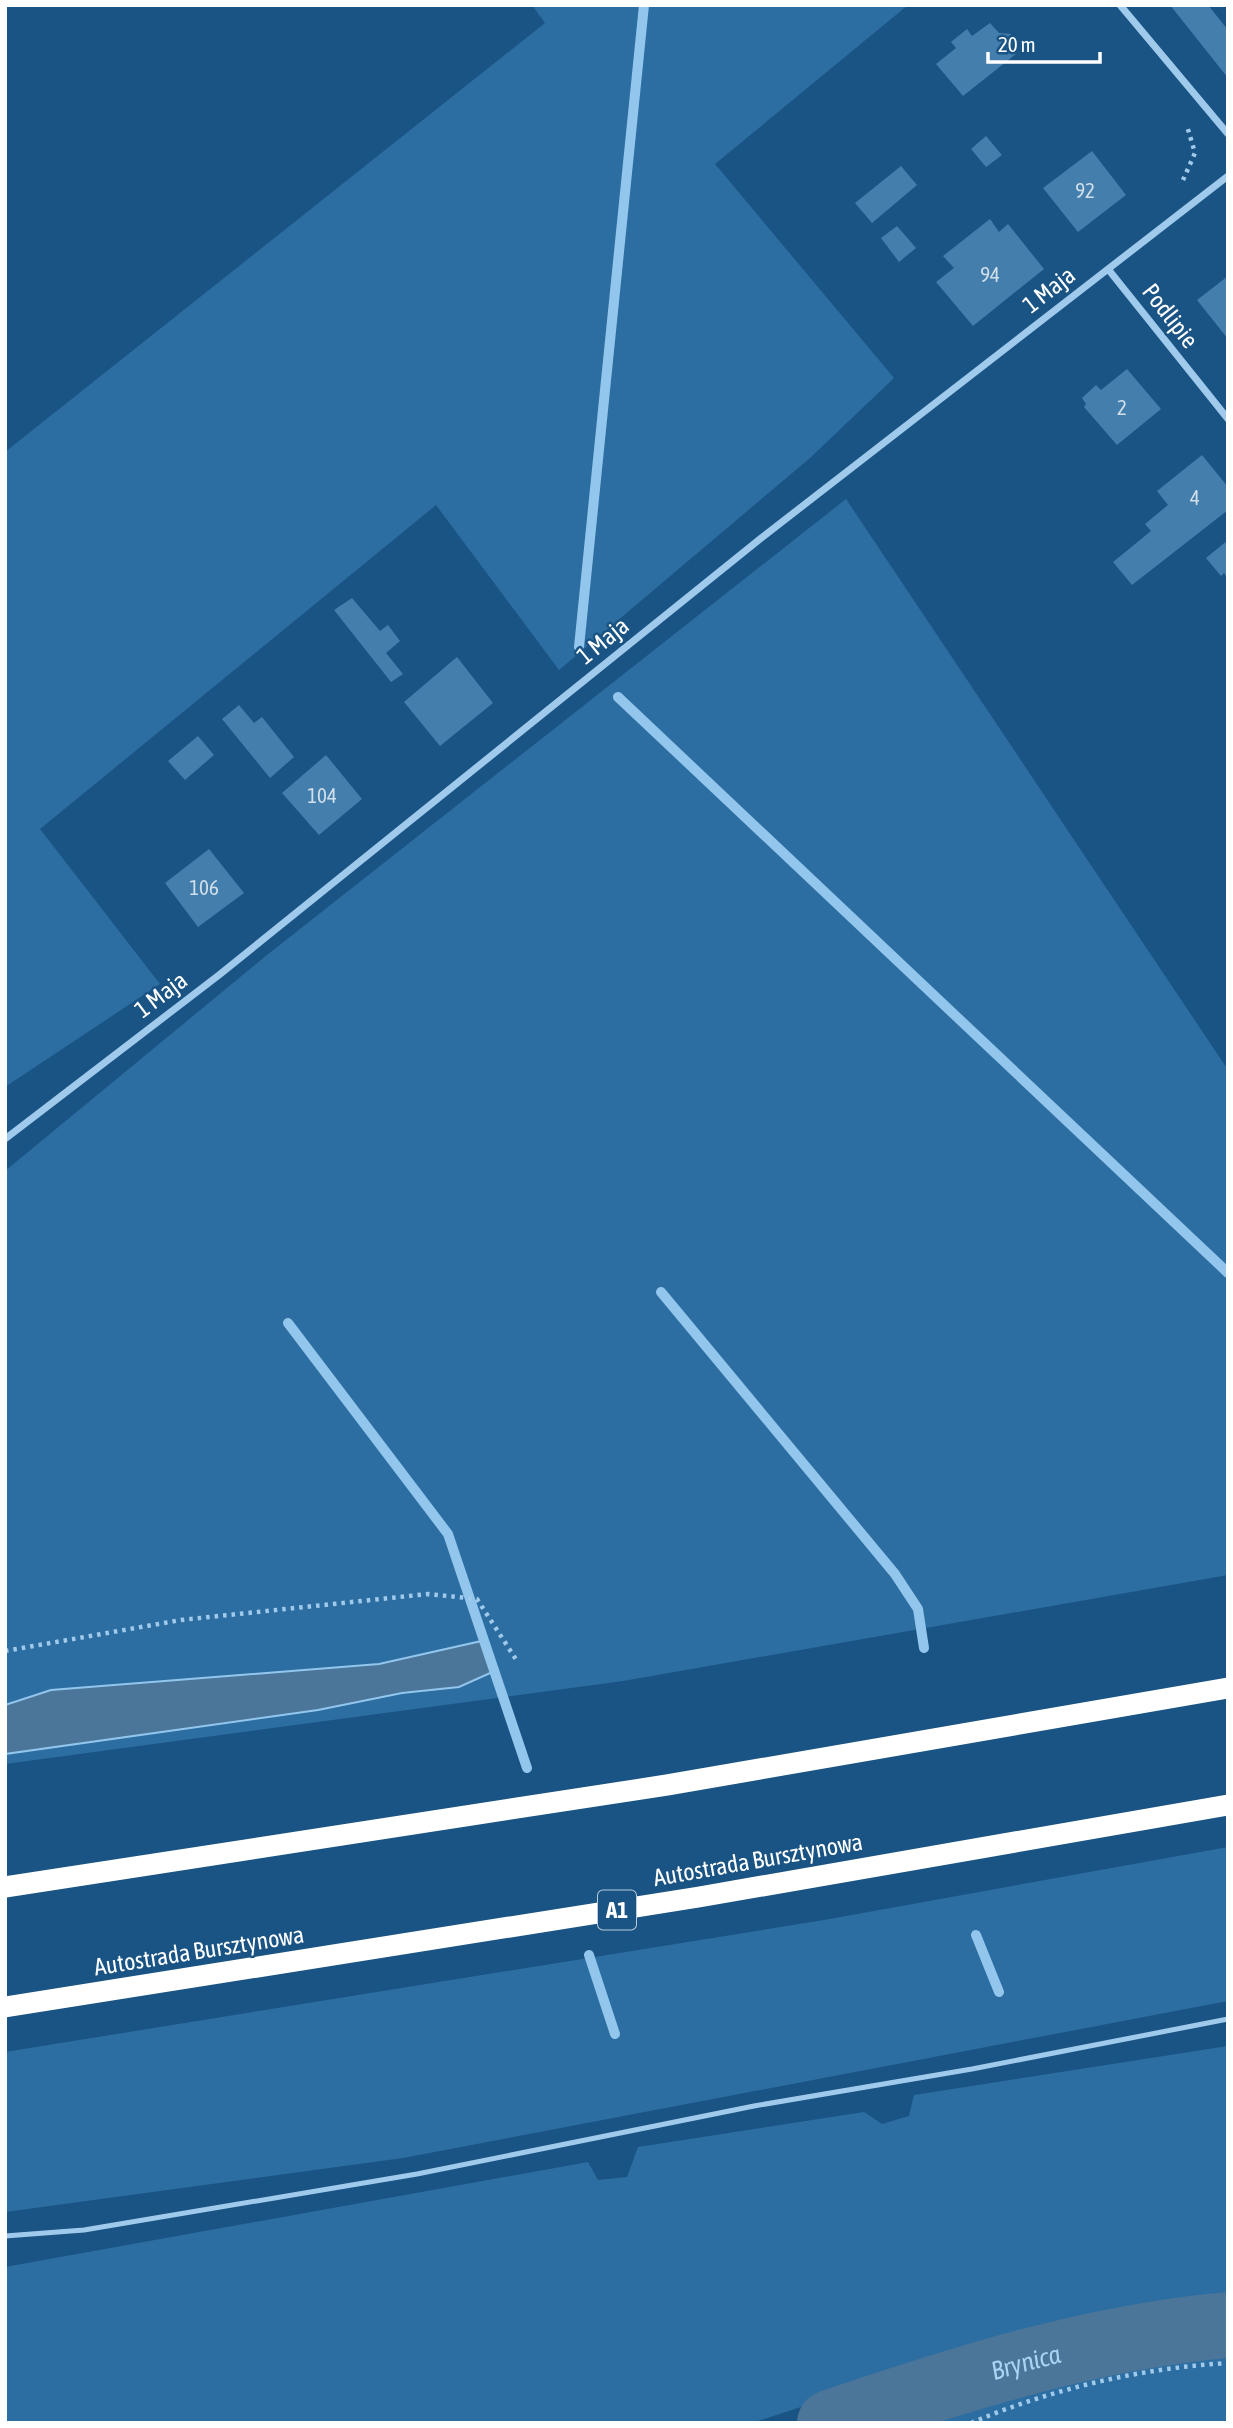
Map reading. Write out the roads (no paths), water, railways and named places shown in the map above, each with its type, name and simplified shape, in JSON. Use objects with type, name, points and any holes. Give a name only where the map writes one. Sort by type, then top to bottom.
[{"type":"highway","points":[[5,1887],[640,1789],[1228,1688]]},
{"type":"highway","name":"Autostrada Bursztynowa","points":[[5,2007],[699,1897],[1228,1805]]},
{"type":"street","points":[[1119,5],[1228,134]]},
{"type":"street","name":"1 Maja","points":[[5,1139],[219,975],[760,539],[1228,176]]},
{"type":"street","name":"Podlipie","points":[[1108,269],[1228,419]]},
{"type":"lane","points":[[5,2236],[84,2230],[417,2174],[754,2106],[1228,2019]]},
{"type":"waterway","points":[[579,647],[644,5]]},
{"type":"waterway","points":[[618,697],[1228,1273]]},
{"type":"waterway","points":[[661,1292],[895,1574],[918,1609],[924,1648]]},
{"type":"waterway","points":[[288,1323],[448,1534],[527,1768]]},
{"type":"waterway","points":[[976,1935],[999,1992]]},
{"type":"waterway","points":[[589,1955],[615,2034]]},
{"type":"waterway","name":"Brynica","points":[[830,2423],[1026,2362],[1126,2339],[1228,2325]]},
{"type":"waterway","points":[[902,2423],[901,2416],[910,2396]]}]
